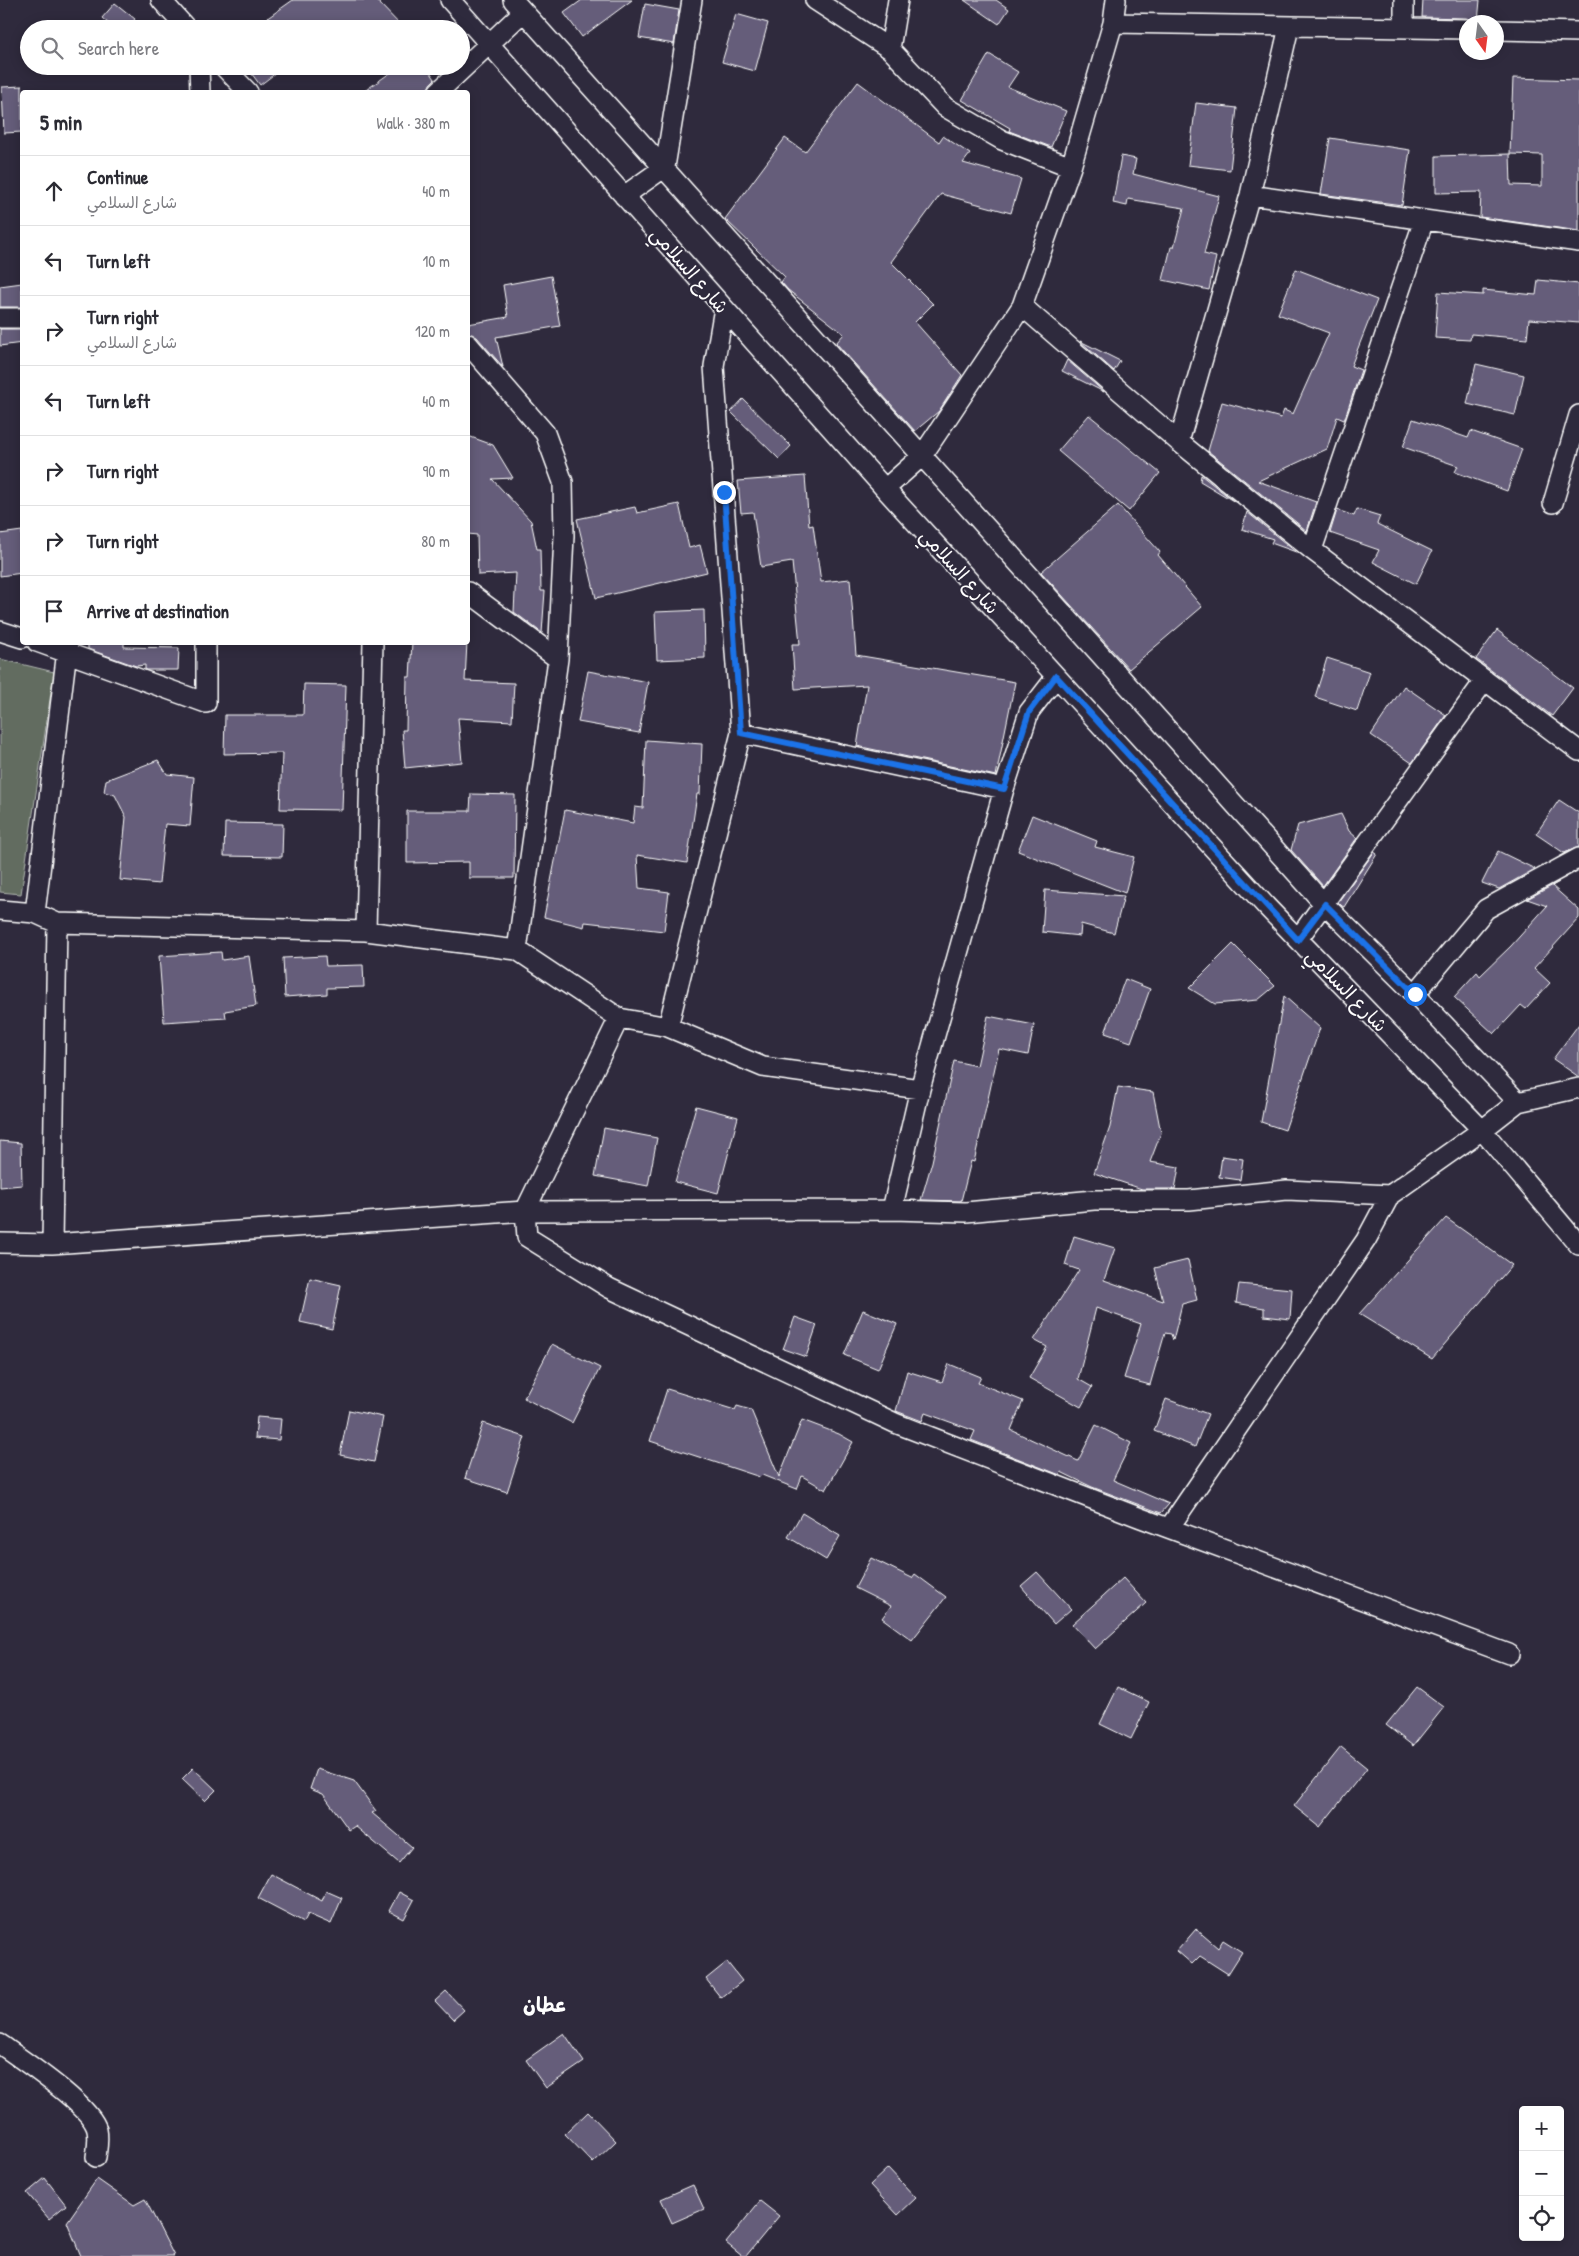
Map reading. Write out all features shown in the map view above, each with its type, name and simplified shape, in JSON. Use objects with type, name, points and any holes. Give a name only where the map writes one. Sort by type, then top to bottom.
[{"type":"street","points":[[161,0],[179,20]]},
{"type":"street","name":"شارع السلامي","points":[[450,0],[469,20]]},
{"type":"street","points":[[624,196],[665,167],[692,0]]},
{"type":"street","points":[[815,0],[890,49],[945,107],[1002,140],[1071,167]]},
{"type":"street","points":[[890,49],[898,0]]},
{"type":"street","points":[[885,489],[922,456],[1022,306],[1071,167],[1113,23],[1116,0]]},
{"type":"street","points":[[1404,0],[1404,28]]},
{"type":"street","points":[[470,61],[489,42],[518,6],[665,167],[1325,904],[1415,994],[1518,1102]]},
{"type":"street","name":"شارع السلامي","points":[[470,22],[885,489],[1298,940],[1482,1130],[1579,1245]]},
{"type":"street","points":[[1113,23],[1459,29]]},
{"type":"street","points":[[1179,442],[1250,195],[1289,27]]},
{"type":"street","points":[[1504,30],[1579,32]]},
{"type":"street","points":[[199,75],[200,90]]},
{"type":"street","points":[[232,75],[246,90]]},
{"type":"street","points":[[440,90],[455,75]]},
{"type":"street","points":[[1250,195],[1579,242]]},
{"type":"street","points":[[1312,550],[1424,220]]},
{"type":"street","points":[[1022,306],[1179,442],[1312,550],[1579,751]]},
{"type":"street","points":[[668,1027],[741,733],[714,366],[724,308]]},
{"type":"street","points":[[0,318],[20,318]]},
{"type":"street","points":[[470,346],[545,433],[563,482],[564,536],[558,659],[518,950]]},
{"type":"street","points":[[1553,503],[1579,415]]},
{"type":"street","points":[[470,593],[558,659]]},
{"type":"street","points":[[0,631],[20,637]]},
{"type":"street","points":[[56,645],[68,647],[206,703],[206,645]]},
{"type":"street","points":[[366,931],[374,645]]},
{"type":"street","points":[[35,913],[68,647]]},
{"type":"street","points":[[892,1210],[920,1089],[1004,789],[1029,712],[1056,676]]},
{"type":"street","points":[[1298,940],[1484,680]]},
{"type":"street","points":[[741,733],[1004,789]]},
{"type":"street","points":[[1415,994],[1486,909],[1579,858]]},
{"type":"street","points":[[0,910],[35,913],[57,923],[366,931],[518,950],[620,1018],[668,1027],[763,1067],[920,1089]]},
{"type":"street","points":[[52,1244],[57,923]]},
{"type":"street","points":[[620,1018],[524,1212],[527,1237],[609,1288],[895,1423],[1169,1528],[1509,1654]]},
{"type":"street","points":[[1169,1528],[1366,1240],[1390,1195],[1518,1102],[1579,1088]]},
{"type":"street","points":[[0,1243],[52,1244],[524,1212],[892,1210],[966,1212],[1094,1200],[1189,1200],[1287,1190],[1390,1195]]},
{"type":"street","points":[[0,2044],[43,2074],[86,2112],[97,2130],[96,2158]]},
{"type":"green space","points":[[0,659],[54,672],[21,894],[0,892]]},
{"type":"building","points":[[293,0],[376,0],[395,20],[265,20]]},
{"type":"building","points":[[582,0],[632,0],[582,37],[564,13]]},
{"type":"building","points":[[964,0],[996,0],[1009,9],[999,24]]},
{"type":"building","points":[[1423,0],[1480,0],[1479,15],[1459,15],[1459,18],[1422,17]]},
{"type":"building","points":[[115,3],[135,19],[104,20],[102,18]]},
{"type":"building","points":[[645,4],[679,10],[674,44],[639,38]]},
{"type":"building","points":[[736,14],[768,23],[755,71],[722,62]]},
{"type":"building","points":[[989,54],[1018,72],[1008,87],[1066,111],[1051,147],[1009,131],[1010,128],[962,100]]},
{"type":"building","points":[[253,75],[273,75],[260,85]]},
{"type":"building","points":[[387,75],[432,75],[435,79],[428,90],[366,90]]},
{"type":"building","points":[[1513,78],[1579,80],[1579,231],[1480,217],[1481,192],[1436,193],[1436,156],[1510,154]],"holes":[[[1510,154],[1542,155],[1542,186],[1511,185]]]},
{"type":"building","points":[[858,82],[939,142],[943,136],[970,154],[963,163],[1021,179],[1011,213],[941,194],[891,262],[933,304],[915,322],[962,375],[939,411],[915,431],[836,343],[844,334],[788,290],[781,282],[785,277],[725,219],[785,138],[805,152]]},
{"type":"building","points":[[22,86],[22,90],[20,90],[20,132],[4,133],[2,87]]},
{"type":"building","points":[[1196,103],[1237,108],[1230,170],[1188,165]]},
{"type":"building","points":[[1330,138],[1410,150],[1402,205],[1321,194]]},
{"type":"building","points":[[1121,156],[1136,159],[1133,174],[1219,196],[1204,254],[1216,257],[1209,290],[1163,280],[1171,247],[1174,247],[1184,208],[1128,199],[1127,206],[1113,203]]},
{"type":"building","points":[[1296,269],[1377,300],[1351,366],[1361,370],[1345,418],[1344,420],[1337,417],[1327,449],[1258,481],[1316,502],[1307,531],[1208,451],[1222,402],[1281,418],[1284,410],[1293,414],[1329,333],[1278,314]]},
{"type":"building","points":[[551,276],[560,326],[496,337],[503,367],[477,337],[470,334],[470,324],[508,317],[503,285]]},
{"type":"building","points":[[1538,280],[1579,284],[1579,323],[1529,319],[1527,339],[1471,334],[1470,340],[1435,338],[1438,292],[1483,295],[1483,290],[1536,295]]},
{"type":"building","points":[[20,283],[20,307],[0,307],[0,286]]},
{"type":"building","points":[[0,329],[20,329],[20,343],[0,346]]},
{"type":"building","points":[[1080,341],[1120,361],[1114,371]]},
{"type":"building","points":[[1067,360],[1104,392],[1062,371]]},
{"type":"building","points":[[1476,364],[1524,375],[1515,415],[1467,404]]},
{"type":"building","points":[[743,399],[791,446],[779,459],[731,412]]},
{"type":"building","points":[[1089,415],[1160,473],[1129,511],[1058,451]]},
{"type":"building","points":[[1413,419],[1468,438],[1471,431],[1522,449],[1507,491],[1455,472],[1458,466],[1403,447]]},
{"type":"building","points":[[470,437],[493,445],[513,478],[492,479],[531,521],[537,549],[540,549],[541,591],[545,591],[542,633],[514,612],[516,573],[478,575],[477,535],[470,534]]},
{"type":"building","points":[[1201,475],[1235,502],[1200,481]]},
{"type":"building","points":[[805,476],[809,526],[813,525],[821,582],[850,579],[856,655],[1015,682],[996,776],[857,746],[867,685],[795,689],[792,644],[800,644],[792,562],[761,567],[753,512],[741,513],[738,481]]},
{"type":"building","points":[[679,504],[689,548],[700,545],[707,572],[596,598],[577,519],[635,507],[637,513]]},
{"type":"building","points":[[1118,505],[1160,552],[1158,555],[1202,607],[1129,669],[1041,572]]},
{"type":"building","points":[[1357,509],[1380,516],[1377,524],[1432,551],[1416,584],[1373,562],[1379,550],[1330,533],[1337,510],[1354,516]]},
{"type":"building","points":[[1247,512],[1296,552],[1271,543],[1273,539],[1242,529]]},
{"type":"building","points":[[20,531],[20,573],[0,576],[0,534]]},
{"type":"building","points":[[704,610],[705,658],[657,660],[655,612]]},
{"type":"building","points":[[1497,630],[1573,688],[1552,716],[1476,659]]},
{"type":"building","points":[[88,645],[179,648],[178,670],[147,670],[145,665],[136,666],[88,649]]},
{"type":"building","points":[[412,645],[467,645],[465,681],[514,683],[512,721],[458,718],[462,762],[405,768],[402,730],[406,730],[407,677],[410,677]]},
{"type":"building","points":[[1327,658],[1370,672],[1357,711],[1315,697]]},
{"type":"building","points":[[588,671],[648,682],[639,733],[578,722]]},
{"type":"building","points":[[304,684],[346,685],[342,810],[280,809],[282,753],[224,754],[225,715],[303,715]]},
{"type":"building","points":[[1404,686],[1446,715],[1412,763],[1371,735]]},
{"type":"building","points":[[646,740],[702,744],[700,794],[697,794],[687,863],[637,855],[639,888],[669,892],[664,931],[585,922],[584,927],[544,917],[565,810],[633,823],[635,807],[643,808]]},
{"type":"building","points":[[158,760],[167,774],[194,777],[190,826],[165,824],[159,884],[120,880],[126,817],[115,795],[104,792],[106,780]]},
{"type":"building","points":[[471,794],[515,795],[514,878],[469,878],[469,862],[407,863],[407,811],[470,811]]},
{"type":"building","points":[[1559,800],[1579,813],[1579,847],[1564,853],[1536,834]]},
{"type":"building","points":[[1341,814],[1349,831],[1357,838],[1323,886],[1291,850],[1298,825]]},
{"type":"building","points":[[1032,815],[1097,841],[1095,847],[1134,857],[1125,893],[1018,851]]},
{"type":"building","points":[[225,823],[283,824],[282,857],[224,856]]},
{"type":"building","points":[[1498,851],[1535,869],[1499,889],[1482,883]]},
{"type":"building","points":[[1374,852],[1377,854],[1344,907],[1342,906],[1338,902]]},
{"type":"building","points":[[1559,882],[1552,886],[1579,910],[1579,918],[1534,968],[1550,983],[1526,1009],[1521,1005],[1494,1034],[1454,997],[1477,972],[1480,976],[1511,946],[1547,906],[1527,899]]},
{"type":"building","points":[[1045,890],[1124,896],[1114,933],[1081,924],[1080,936],[1042,932]]},
{"type":"building","points":[[1233,944],[1275,986],[1258,1000],[1215,1004],[1189,988]]},
{"type":"building","points":[[221,952],[222,960],[249,956],[256,1006],[225,1011],[226,1018],[164,1022],[159,956]]},
{"type":"building","points":[[325,956],[326,966],[363,965],[364,987],[327,988],[327,994],[285,997],[283,958]]},
{"type":"building","points":[[1125,979],[1150,989],[1131,1042],[1105,1033]]},
{"type":"building","points":[[1284,996],[1320,1028],[1285,1130],[1261,1122]]},
{"type":"building","points":[[988,1016],[1034,1025],[1028,1055],[999,1049],[974,1162],[971,1161],[961,1201],[921,1200],[932,1162],[954,1061],[977,1066]]},
{"type":"building","points":[[1579,1024],[1579,1077],[1553,1059]]},
{"type":"building","points":[[1118,1087],[1153,1092],[1161,1133],[1150,1162],[1179,1167],[1175,1189],[1142,1189],[1094,1173],[1110,1127]]},
{"type":"building","points":[[696,1106],[738,1117],[718,1193],[675,1182]]},
{"type":"building","points":[[604,1128],[657,1138],[648,1186],[595,1176]]},
{"type":"building","points":[[0,1141],[21,1143],[22,1185],[0,1187]]},
{"type":"building","points":[[1222,1156],[1243,1159],[1240,1180],[1219,1177]]},
{"type":"building","points":[[1446,1218],[1512,1265],[1432,1359],[1359,1314]]},
{"type":"building","points":[[1074,1236],[1115,1248],[1104,1280],[1163,1301],[1155,1268],[1188,1260],[1197,1300],[1182,1304],[1173,1340],[1171,1334],[1165,1333],[1150,1385],[1124,1378],[1141,1324],[1096,1308],[1078,1379],[1092,1387],[1081,1407],[1029,1378],[1047,1347],[1034,1340],[1079,1270],[1065,1265]]},
{"type":"building","points":[[310,1278],[341,1285],[332,1329],[300,1322]]},
{"type":"building","points":[[1239,1284],[1292,1289],[1290,1319],[1264,1316],[1264,1308],[1236,1303]]},
{"type":"building","points":[[863,1310],[897,1324],[878,1369],[844,1355]]},
{"type":"building","points":[[795,1317],[817,1325],[806,1357],[783,1349]]},
{"type":"building","points":[[552,1344],[600,1368],[572,1423],[524,1398]]},
{"type":"building","points":[[949,1364],[981,1377],[978,1383],[1023,1401],[1011,1430],[1078,1461],[1096,1425],[1131,1443],[1113,1480],[1169,1504],[1161,1513],[1092,1487],[1061,1472],[1060,1475],[971,1440],[975,1431],[925,1413],[922,1421],[896,1411],[907,1371],[942,1382]]},
{"type":"building","points":[[667,1389],[735,1410],[737,1406],[751,1410],[779,1477],[802,1420],[839,1434],[853,1442],[826,1490],[802,1476],[797,1489],[762,1475],[760,1477],[650,1441]]},
{"type":"building","points":[[1166,1399],[1208,1414],[1195,1447],[1154,1431]]},
{"type":"building","points":[[349,1410],[383,1417],[374,1462],[340,1455]]},
{"type":"building","points":[[257,1417],[281,1419],[279,1440],[255,1438]]},
{"type":"building","points":[[483,1423],[525,1437],[507,1492],[465,1478]]},
{"type":"building","points":[[802,1513],[840,1536],[826,1560],[788,1537]]},
{"type":"building","points":[[871,1558],[912,1578],[915,1574],[946,1597],[912,1640],[882,1618],[891,1606],[855,1588]]},
{"type":"building","points":[[1037,1572],[1071,1609],[1054,1624],[1021,1586]]},
{"type":"building","points":[[1123,1578],[1146,1603],[1095,1649],[1072,1624]]},
{"type":"building","points":[[1118,1687],[1149,1702],[1131,1739],[1100,1724]]},
{"type":"building","points":[[1417,1687],[1444,1707],[1413,1746],[1386,1725]]},
{"type":"building","points":[[1341,1747],[1367,1768],[1320,1827],[1294,1806]]},
{"type":"building","points":[[193,1768],[216,1790],[205,1801],[182,1779]]},
{"type":"building","points":[[317,1769],[354,1781],[376,1811],[372,1813],[412,1847],[399,1863],[355,1826],[349,1830],[323,1794],[310,1789]]},
{"type":"building","points":[[271,1874],[322,1901],[326,1891],[342,1898],[331,1924],[308,1914],[304,1922],[258,1898]]},
{"type":"building","points":[[399,1892],[414,1900],[404,1919],[389,1911]]},
{"type":"building","points":[[1196,1929],[1218,1948],[1223,1940],[1242,1952],[1228,1974],[1200,1956],[1192,1964],[1177,1951]]},
{"type":"building","points":[[727,1962],[742,1981],[721,1998],[706,1979]]},
{"type":"building","points":[[446,1991],[464,2010],[453,2020],[435,2001]]},
{"type":"building","points":[[564,2033],[584,2062],[546,2088],[526,2060]]},
{"type":"building","points":[[588,2112],[616,2141],[593,2163],[565,2134]]},
{"type":"building","points":[[888,2168],[916,2198],[898,2215],[870,2185]]},
{"type":"building","points":[[45,2178],[66,2205],[49,2219],[27,2193]]},
{"type":"building","points":[[97,2179],[134,2205],[145,2199],[174,2256],[81,2256],[67,2222]]},
{"type":"building","points":[[693,2185],[704,2209],[672,2223],[661,2199]]},
{"type":"building","points":[[760,2201],[779,2216],[746,2256],[742,2256],[726,2243]]},
{"type":"district","name":"عطان","points":[[545,2005]]},
{"type":"route","points":[[724,492],[741,733],[1004,789],[1029,712],[1056,676],[1298,940],[1325,904],[1415,994]]}]
